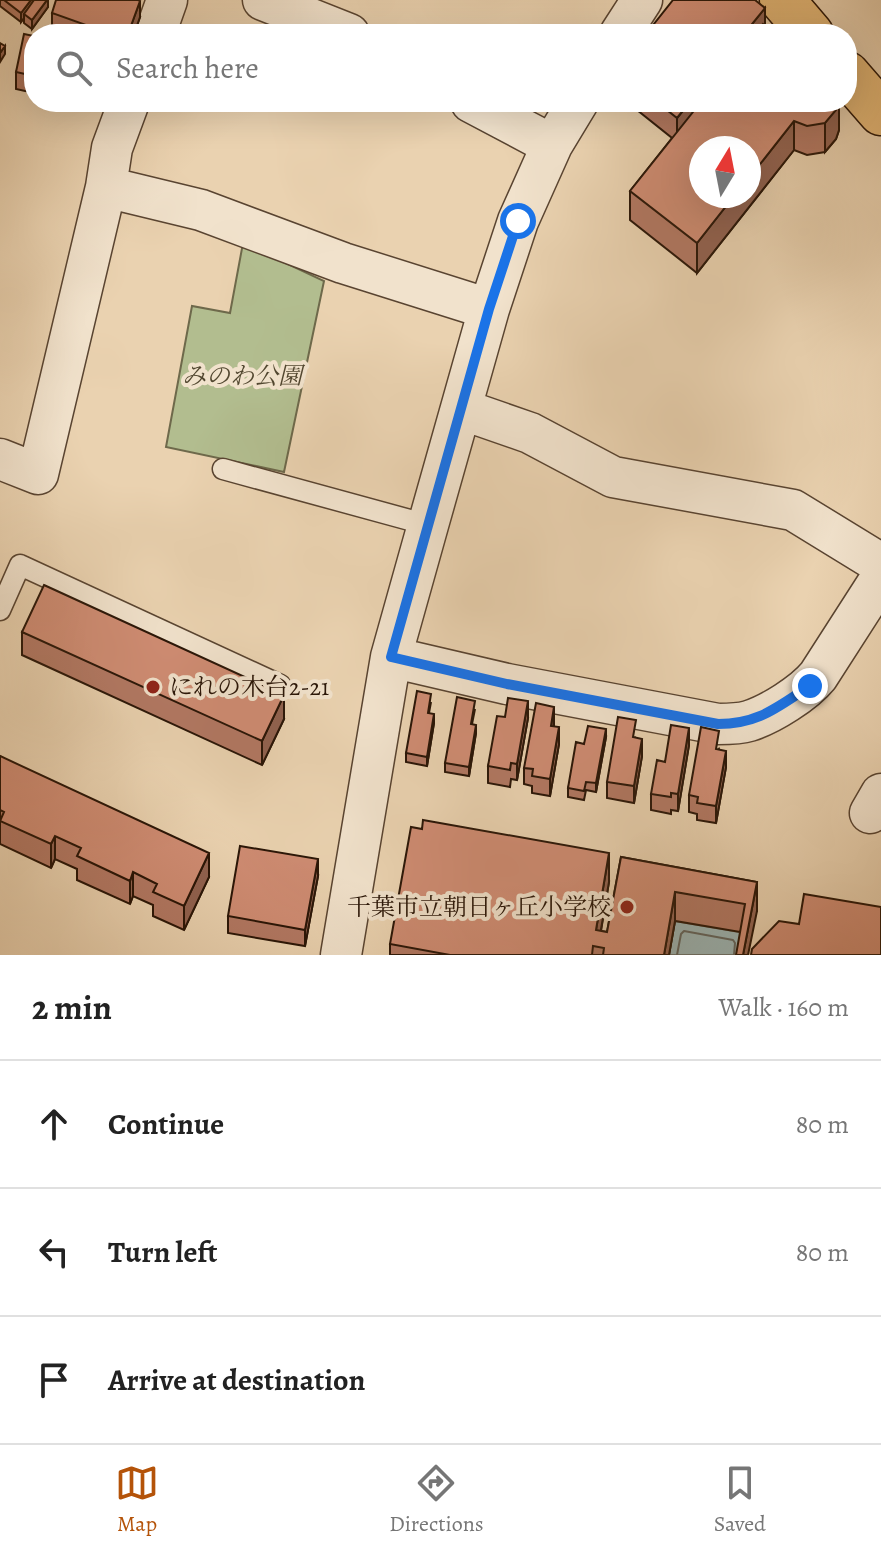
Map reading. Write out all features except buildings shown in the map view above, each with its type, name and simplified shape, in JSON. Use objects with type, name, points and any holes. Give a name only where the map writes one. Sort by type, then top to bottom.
[{"type":"main road","points":[[782,0],[802,24]]},
{"type":"main road","points":[[857,85],[881,113]]},
{"type":"street","points":[[159,24],[167,0]]},
{"type":"street","points":[[263,0],[324,24]]},
{"type":"street","points":[[626,24],[642,0]]},
{"type":"street","points":[[0,459],[38,474],[106,187],[112,148],[125,112]]},
{"type":"street","points":[[490,112],[552,145]]},
{"type":"street","points":[[341,955],[391,657],[489,309],[518,221],[552,145],[572,112]]},
{"type":"street","points":[[106,187],[201,210],[343,263],[489,309]]},
{"type":"street","points":[[461,409],[530,433],[613,477],[793,510],[881,564]]},
{"type":"street","points":[[391,657],[507,684],[718,724],[746,722],[810,686],[881,578]]},
{"type":"lane","points":[[223,469],[428,525]]},
{"type":"lane","points":[[0,610],[20,565],[280,685]]},
{"type":"green space","name":"みのわ公園","points":[[243,243],[324,281],[284,472],[166,447],[192,306],[230,313]]},
{"type":"water","points":[[675,921],[745,933],[741,955],[669,955]]},
{"type":"place","name":"にれの木台2-21","points":[[153,687]]},
{"type":"place","name":"千葉市立朝日ヶ丘小学校","points":[[627,907]]},
{"type":"route","points":[[518,221],[489,309],[391,657],[507,684],[718,724],[746,722],[763,715],[810,686]]}]
